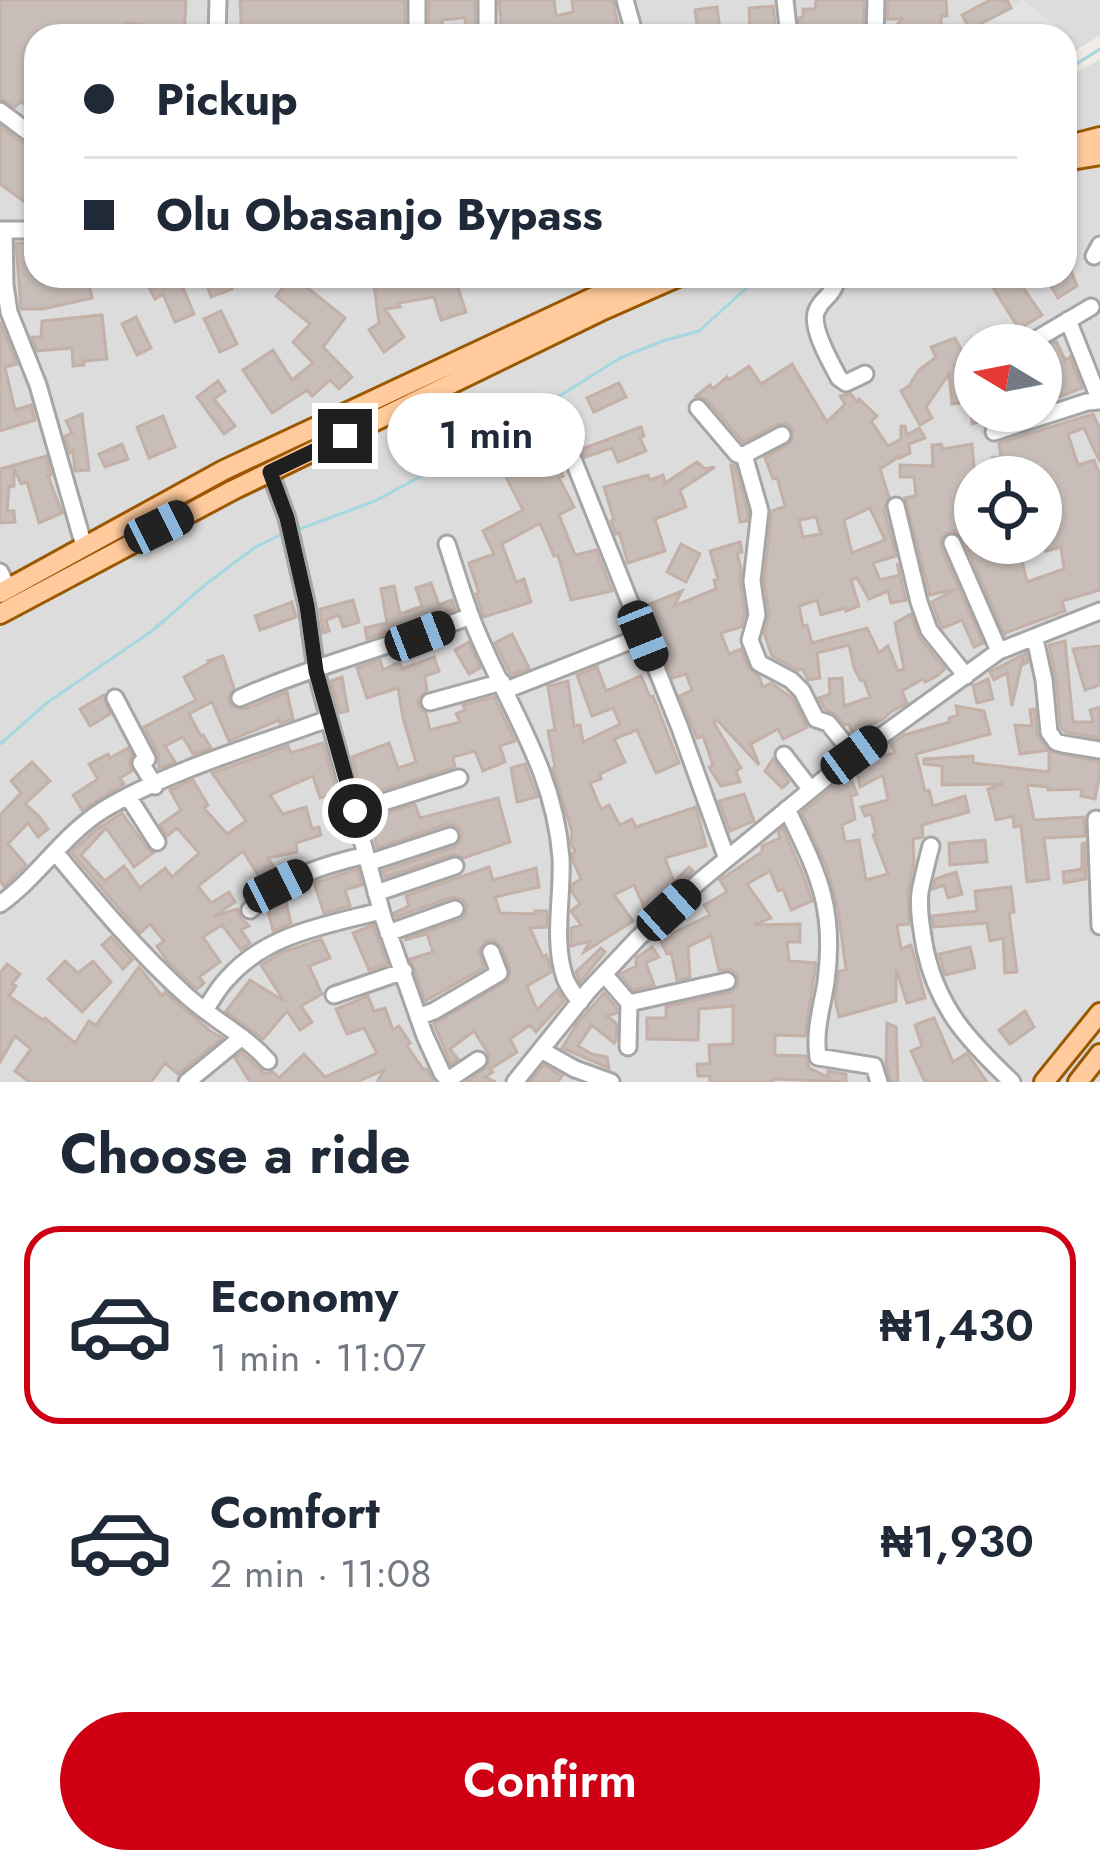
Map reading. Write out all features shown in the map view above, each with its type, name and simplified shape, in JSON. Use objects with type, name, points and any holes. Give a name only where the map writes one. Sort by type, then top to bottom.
[{"type":"main road","points":[[3,584],[243,460],[613,288]]},
{"type":"main road","points":[[0,614],[159,527],[653,288]]},
{"type":"main road","points":[[1044,1082],[1100,1013]]},
{"type":"main road","points":[[1078,1082],[1100,1054]]},
{"type":"street","points":[[0,110],[24,129]]},
{"type":"street","points":[[2,230],[9,312],[38,385],[84,546]]},
{"type":"street","points":[[834,288],[816,311],[814,322],[839,378],[846,383],[866,374]]},
{"type":"street","points":[[1061,324],[1091,307]]},
{"type":"street","points":[[1062,410],[1100,401],[1068,320]]},
{"type":"street","points":[[698,408],[736,454],[744,455],[782,435]]},
{"type":"street","points":[[567,444],[728,859]]},
{"type":"street","points":[[744,455],[760,511],[752,581],[757,615],[750,640],[753,652],[759,663],[802,691],[816,719],[828,723],[854,755]]},
{"type":"street","points":[[270,472],[287,518],[316,671],[388,933],[442,1073],[449,1081],[478,1060]]},
{"type":"street","points":[[896,506],[929,630],[966,676]]},
{"type":"street","points":[[952,542],[999,651]]},
{"type":"street","points":[[447,544],[471,616],[540,764],[561,858],[560,947],[566,980],[580,1002]]},
{"type":"street","points":[[515,1082],[638,938],[854,755],[999,651],[1100,611]]},
{"type":"street","points":[[240,698],[288,677],[471,616]]},
{"type":"street","points":[[1073,623],[1100,624]]},
{"type":"street","points":[[430,702],[504,686],[643,636]]},
{"type":"street","points":[[1035,639],[1049,732],[1055,742],[1100,750]]},
{"type":"street","points":[[115,698],[146,759],[141,763],[154,786]]},
{"type":"street","points":[[0,904],[76,830],[105,809],[231,754],[328,719]]},
{"type":"street","points":[[784,755],[811,790]]},
{"type":"street","points":[[355,811],[458,778]]},
{"type":"street","points":[[129,798],[157,842]]},
{"type":"street","points":[[787,809],[819,878],[830,924],[815,1040],[818,1057],[874,1066],[879,1082]]},
{"type":"street","points":[[1096,819],[1100,926]]},
{"type":"street","points":[[250,910],[278,886],[324,865],[367,859],[450,836]]},
{"type":"street","points":[[931,846],[920,896],[931,978],[973,1044],[1012,1082]]},
{"type":"street","points":[[56,852],[129,939],[268,1061]]},
{"type":"street","points":[[205,1010],[227,979],[275,941],[378,902],[455,866]]},
{"type":"street","points":[[388,933],[455,909]]},
{"type":"street","points":[[418,1017],[502,979],[491,952]]},
{"type":"street","points":[[334,994],[404,971]]},
{"type":"street","points":[[604,974],[628,1003],[628,1047]]},
{"type":"street","points":[[628,1003],[727,981]]},
{"type":"street","points":[[187,1082],[242,1036]]},
{"type":"street","points":[[541,1050],[610,1082]]},
{"type":"shaded area","points":[[0,0],[1100,0],[1100,35],[1077,50],[1077,24],[24,24],[24,288],[1077,288],[1077,72],[1100,59],[1100,1082],[0,1082]]},
{"type":"shaded area","points":[[1023,0],[1054,24],[980,24]]},
{"type":"building","points":[[0,0],[186,0],[185,24],[24,24],[24,104],[21,101],[15,107],[0,99]]},
{"type":"building","points":[[240,0],[405,0],[405,24],[241,24]]},
{"type":"building","points":[[429,0],[475,0],[475,24],[465,24],[462,18],[429,24]]},
{"type":"building","points":[[499,0],[554,0],[556,16],[573,12],[572,0],[613,0],[618,24],[501,24]]},
{"type":"building","points":[[816,0],[864,0],[863,24],[799,24],[803,9],[815,9]]},
{"type":"building","points":[[888,0],[946,0],[947,16],[941,16],[941,24],[898,24],[902,19],[887,19]]},
{"type":"building","points":[[990,0],[1007,0],[1011,8],[980,24],[967,24],[962,15]]},
{"type":"building","points":[[773,6],[775,24],[750,24],[749,8]]},
{"type":"building","points":[[717,7],[719,24],[697,24],[695,10]]},
{"type":"building","points":[[0,126],[24,144],[24,201],[0,184]]},
{"type":"building","points":[[16,243],[24,243],[24,288],[90,288],[92,298],[21,309]]},
{"type":"building","points":[[149,288],[183,288],[194,314],[175,322],[163,294],[155,299]]},
{"type":"building","points":[[208,288],[232,288],[232,289],[211,297]]},
{"type":"building","points":[[283,288],[308,288],[345,318],[323,347],[352,377],[339,389],[330,380],[312,396],[307,390],[272,413],[243,370],[273,350],[292,380],[313,363],[293,342],[310,324],[276,296]]},
{"type":"building","points":[[375,288],[458,288],[466,312],[441,320],[434,297],[385,309],[404,337],[384,352],[369,330],[379,323]]},
{"type":"building","points":[[995,288],[1023,288],[1042,315],[1027,324],[1016,324]]},
{"type":"building","points":[[1052,288],[1074,288],[1058,298]]},
{"type":"building","points":[[221,311],[237,344],[220,352],[204,319]]},
{"type":"building","points":[[102,315],[107,359],[73,366],[72,348],[37,351],[32,337],[41,337],[42,321]]},
{"type":"building","points":[[136,317],[151,348],[137,355],[122,324]]},
{"type":"building","points":[[0,322],[17,364],[5,367],[15,410],[31,405],[35,420],[0,431]]},
{"type":"building","points":[[954,338],[954,404],[949,374],[926,407],[932,418],[920,425],[901,391],[936,357],[931,347]]},
{"type":"building","points":[[1062,354],[1065,360],[1070,357],[1082,388],[1062,396]]},
{"type":"building","points":[[792,364],[827,422],[845,404],[840,396],[851,394],[877,416],[871,421],[888,446],[901,439],[901,426],[907,435],[919,428],[925,438],[909,444],[910,453],[880,469],[889,497],[884,509],[896,556],[873,563],[880,580],[900,575],[906,600],[891,603],[888,591],[869,599],[857,578],[851,580],[859,606],[821,615],[817,600],[799,606],[812,643],[867,628],[879,653],[888,646],[898,671],[904,669],[895,623],[911,614],[919,637],[945,669],[902,691],[907,703],[862,728],[863,733],[853,735],[849,724],[825,709],[819,698],[830,694],[829,679],[842,678],[844,706],[870,697],[854,668],[849,645],[817,653],[820,678],[808,680],[803,669],[772,656],[764,633],[769,614],[764,581],[772,511],[785,506],[777,477],[773,479],[765,458],[791,442],[793,430],[778,424],[743,442],[707,400],[696,396],[749,366],[761,384]],"holes":[[[870,508],[885,540],[852,553],[844,520]],[[816,517],[821,534],[803,537],[799,520]]]},
{"type":"building","points":[[218,381],[225,391],[214,399],[235,426],[224,434],[197,397]]},
{"type":"building","points":[[619,383],[626,397],[594,412],[587,398]]},
{"type":"building","points":[[82,414],[89,470],[75,471],[65,436],[72,433],[66,421]]},
{"type":"building","points":[[1093,414],[1100,429],[1100,462],[1084,428],[1068,434],[1078,465],[1094,460],[1100,475],[1100,590],[1062,601],[1065,611],[1005,636],[974,564],[1023,564],[1027,582],[1064,569],[1062,456],[1001,456],[999,443],[1035,432],[1062,432],[1062,424]]},
{"type":"building","points":[[163,416],[175,447],[149,458],[137,427]]},
{"type":"building","points":[[641,427],[646,451],[618,462],[612,448],[585,457],[582,449]]},
{"type":"building","points":[[122,444],[128,459],[105,467],[99,454]]},
{"type":"building","points":[[941,444],[943,449],[972,444],[973,456],[954,456],[954,531],[940,541],[983,643],[974,647],[962,620],[943,628],[940,624],[932,602],[956,589],[930,595],[905,498],[916,496],[914,477],[900,477],[900,465],[933,466],[932,445]]},
{"type":"building","points":[[46,456],[62,513],[39,523],[27,482],[21,484],[14,468],[7,511],[14,511],[15,522],[0,523],[0,469]]},
{"type":"building","points":[[556,459],[563,476],[559,478],[574,507],[559,515],[575,555],[596,550],[612,591],[571,600],[558,555],[554,556],[540,523],[502,544],[516,582],[524,579],[531,602],[484,617],[469,563],[494,554],[483,531],[523,510],[505,475]]},
{"type":"building","points":[[697,462],[705,469],[715,467],[680,490],[686,507],[655,519],[665,551],[628,563],[604,487],[648,475],[650,480],[663,475],[665,483]]},
{"type":"building","points":[[731,465],[735,466],[747,521],[740,522]]},
{"type":"building","points":[[740,542],[742,552],[737,553],[745,614],[741,627],[721,633],[729,654],[741,649],[763,687],[771,683],[792,698],[807,727],[783,739],[778,729],[751,744],[759,765],[717,720],[714,723],[741,768],[736,771],[740,782],[721,786],[709,767],[713,765],[703,736],[697,738],[680,696],[692,690],[686,674],[673,678],[645,606],[682,591],[674,606],[716,589],[710,551]]},
{"type":"building","points":[[681,544],[700,554],[686,582],[667,572]]},
{"type":"building","points":[[431,583],[439,605],[452,600],[455,609],[367,639],[365,628],[387,623],[381,589],[394,586],[400,614],[422,606],[416,588]]},
{"type":"building","points":[[353,600],[359,622],[343,627],[339,615],[326,620],[329,631],[323,633],[320,609]]},
{"type":"building","points":[[292,602],[296,617],[260,630],[255,616]]},
{"type":"building","points":[[512,634],[529,668],[511,675],[495,643]]},
{"type":"building","points":[[1065,641],[1073,722],[1093,722],[1090,710],[1100,707],[1100,738],[1061,728],[1049,645]]},
{"type":"building","points":[[469,642],[480,668],[469,674],[455,650]]},
{"type":"building","points":[[1100,646],[1100,685],[1085,690],[1073,649]]},
{"type":"building","points":[[1026,653],[1028,662],[1024,664],[1023,657],[1012,706],[1007,673],[994,680],[990,672]]},
{"type":"building","points":[[223,656],[234,688],[228,698],[232,707],[245,709],[287,692],[293,719],[279,720],[229,741],[212,702],[189,714],[211,748],[193,754],[183,737],[165,746],[175,762],[159,768],[158,754],[144,727],[196,700],[184,677]]},
{"type":"building","points":[[434,657],[439,671],[425,676],[427,690],[418,700],[430,730],[460,722],[456,714],[465,710],[463,705],[494,697],[515,741],[500,746],[505,762],[483,771],[475,751],[453,757],[455,767],[363,796],[352,757],[389,743],[398,768],[416,762],[398,688],[367,698],[357,668],[380,660],[383,670],[399,662],[402,669]]},
{"type":"building","points":[[597,667],[606,691],[641,676],[679,763],[656,773],[637,730],[614,739],[625,762],[590,783],[601,809],[609,805],[620,825],[632,819],[636,827],[696,807],[706,846],[665,858],[674,882],[689,867],[693,871],[654,907],[646,911],[634,885],[614,895],[633,921],[584,952],[590,941],[571,946],[571,928],[581,925],[571,911],[580,904],[573,884],[581,879],[553,768],[548,731],[555,730],[548,686],[568,681],[574,726],[580,725],[583,742],[620,724],[613,708],[592,716],[577,675]]},
{"type":"building","points":[[342,677],[348,711],[340,713],[331,681]]},
{"type":"building","points":[[988,679],[993,699],[977,703],[973,686]]},
{"type":"building","points":[[104,695],[110,714],[90,726],[80,709]]},
{"type":"building","points":[[956,706],[984,711],[990,734],[916,754],[933,806],[965,796],[969,812],[922,825],[923,837],[913,839],[909,924],[897,925],[901,949],[911,945],[925,998],[907,1003],[896,969],[896,1001],[839,1017],[835,999],[839,971],[846,970],[838,909],[827,868],[802,813],[849,774],[857,794],[851,796],[855,819],[842,825],[845,842],[859,840],[866,880],[888,874],[873,835],[871,814],[865,816],[861,807],[888,800],[883,775],[860,787],[857,771],[872,758],[895,753],[891,744],[904,735],[950,722],[949,718],[958,715]]},
{"type":"building","points":[[1035,709],[1037,734],[1048,750],[1020,754],[1015,725],[1032,726],[1030,710]]},
{"type":"building","points":[[323,743],[337,794],[320,798],[313,776],[270,795],[283,814],[306,807],[312,829],[319,827],[321,835],[296,843],[297,852],[268,858],[278,873],[263,883],[243,851],[198,886],[211,903],[229,892],[235,902],[214,916],[238,909],[249,926],[241,930],[250,943],[241,950],[222,925],[203,937],[220,962],[199,977],[204,983],[197,989],[168,962],[157,946],[164,941],[150,924],[140,933],[71,852],[122,813],[153,853],[134,867],[106,828],[81,855],[105,881],[124,866],[140,888],[165,868],[172,877],[199,853],[177,828],[167,836],[160,825],[181,810],[170,790],[193,780],[208,805],[204,808],[227,834],[246,821],[212,773],[288,746],[291,753]]},
{"type":"building","points":[[128,748],[132,771],[120,778],[124,784],[82,810],[73,795],[98,779],[89,764]]},
{"type":"building","points":[[1049,751],[1100,762],[1099,778],[1095,799],[1081,796],[1082,789],[1027,785],[1034,820],[1084,817],[1085,836],[1044,838],[1049,879],[1027,882],[1021,825],[1014,827],[1013,816],[996,820],[988,789],[1003,784],[942,785],[942,766],[924,764],[924,759],[973,756],[973,763],[1049,772]]},
{"type":"building","points":[[773,759],[789,782],[782,788],[765,771]]},
{"type":"building","points":[[32,762],[50,781],[25,804],[48,829],[38,837],[28,823],[8,844],[26,865],[4,886],[0,881],[0,815],[21,793],[11,781]]},
{"type":"building","points":[[525,764],[537,797],[517,802],[511,768]]},
{"type":"building","points":[[744,794],[754,821],[730,831],[719,801]]},
{"type":"building","points":[[498,798],[510,842],[385,877],[383,871],[455,847],[462,833],[447,824],[377,848],[371,819],[415,804],[420,818]]},
{"type":"building","points":[[783,828],[812,901],[791,910],[770,871],[747,884],[771,918],[754,925],[800,924],[800,942],[787,942],[789,961],[816,963],[805,1036],[775,1035],[775,1055],[806,1056],[809,1068],[828,1077],[828,1071],[846,1074],[846,1082],[710,1082],[710,1076],[698,1076],[697,1064],[710,1064],[709,1045],[733,1044],[733,1006],[699,1009],[698,1040],[647,1039],[647,1018],[666,1018],[666,1007],[731,992],[738,986],[738,977],[732,970],[719,970],[711,936],[688,947],[690,977],[677,980],[671,952],[667,954],[661,942],[710,915],[704,905],[727,892],[720,880],[762,852],[762,846],[780,838],[778,832]]},
{"type":"building","points":[[985,840],[987,862],[950,865],[949,843]]},
{"type":"building","points":[[1085,843],[1086,879],[1064,883],[1063,872],[1082,869]]},
{"type":"building","points":[[489,867],[493,880],[536,868],[539,887],[495,897],[500,913],[547,911],[547,927],[530,928],[551,972],[527,986],[537,1010],[557,990],[564,1001],[536,1032],[530,1025],[510,1039],[517,1052],[485,1077],[496,1082],[467,1082],[488,1066],[489,1055],[474,1031],[450,1049],[458,1059],[451,1064],[434,1024],[508,980],[510,970],[502,948],[494,940],[486,941],[479,951],[484,968],[425,1001],[410,959],[433,952],[427,934],[404,940],[460,920],[467,906],[452,897],[396,917],[394,913],[409,906],[406,896]]},
{"type":"building","points":[[358,869],[362,885],[345,890],[350,906],[324,913],[314,883]]},
{"type":"building","points":[[956,872],[962,894],[948,898],[944,885],[933,889],[935,879]]},
{"type":"building","points":[[1011,887],[1014,912],[1009,913],[1017,972],[1005,973],[1003,938],[990,941],[987,923],[934,927],[932,916],[977,911],[975,891]]},
{"type":"building","points":[[285,898],[291,923],[273,931],[268,911]]},
{"type":"building","points":[[373,925],[387,964],[369,970],[353,933]]},
{"type":"building","points":[[111,937],[132,960],[123,969],[102,945]]},
{"type":"building","points":[[321,939],[330,958],[309,966],[322,994],[301,1006],[312,1022],[300,1030],[287,1011],[263,1039],[226,1011],[250,980],[284,1001],[261,965]]},
{"type":"building","points":[[652,947],[659,957],[646,963],[654,985],[633,990],[620,974],[636,966],[636,958]]},
{"type":"building","points":[[970,947],[975,968],[945,975],[939,954]]},
{"type":"building","points":[[601,948],[605,952],[580,982],[576,972]]},
{"type":"building","points":[[65,961],[78,973],[93,961],[111,982],[82,1012],[48,979]]},
{"type":"building","points":[[7,964],[20,974],[9,996],[75,1043],[89,1021],[96,1025],[139,967],[162,996],[165,992],[222,1038],[178,1074],[165,1063],[151,1082],[29,1082],[15,1071],[31,1049],[15,1036],[0,1062],[0,973]]},
{"type":"building","points":[[604,993],[617,1008],[617,1013],[607,1016],[617,1024],[616,1040],[614,1043],[592,1025],[578,1046],[607,1057],[609,1068],[562,1048]]},
{"type":"building","points":[[368,996],[374,1011],[385,1008],[393,1030],[399,1026],[410,1043],[407,1046],[434,1082],[377,1082],[384,1070],[357,1082],[250,1082],[235,1058],[242,1053],[265,1074],[273,1072],[279,1078],[304,1054],[325,1077],[377,1053],[364,1028],[347,1034],[336,1009]]},
{"type":"building","points":[[1025,1011],[1034,1027],[1010,1044],[999,1030]]},
{"type":"building","points":[[934,1018],[953,1062],[967,1053],[987,1082],[925,1082],[911,1051],[922,1046],[915,1025]]},
{"type":"building","points":[[887,1023],[896,1027],[898,1082],[891,1082],[886,1064]]},
{"type":"building","points":[[544,1065],[562,1076],[558,1082],[530,1082]]},
{"type":"waterway","points":[[1077,63],[1100,49]]},
{"type":"waterway","points":[[297,530],[375,501],[497,435],[620,358],[699,331],[747,288]]},
{"type":"waterway","points":[[0,744],[48,702],[152,631],[254,548],[282,534]]},
{"type":"route","points":[[345,436],[270,472],[287,518],[316,671],[355,811]]}]
